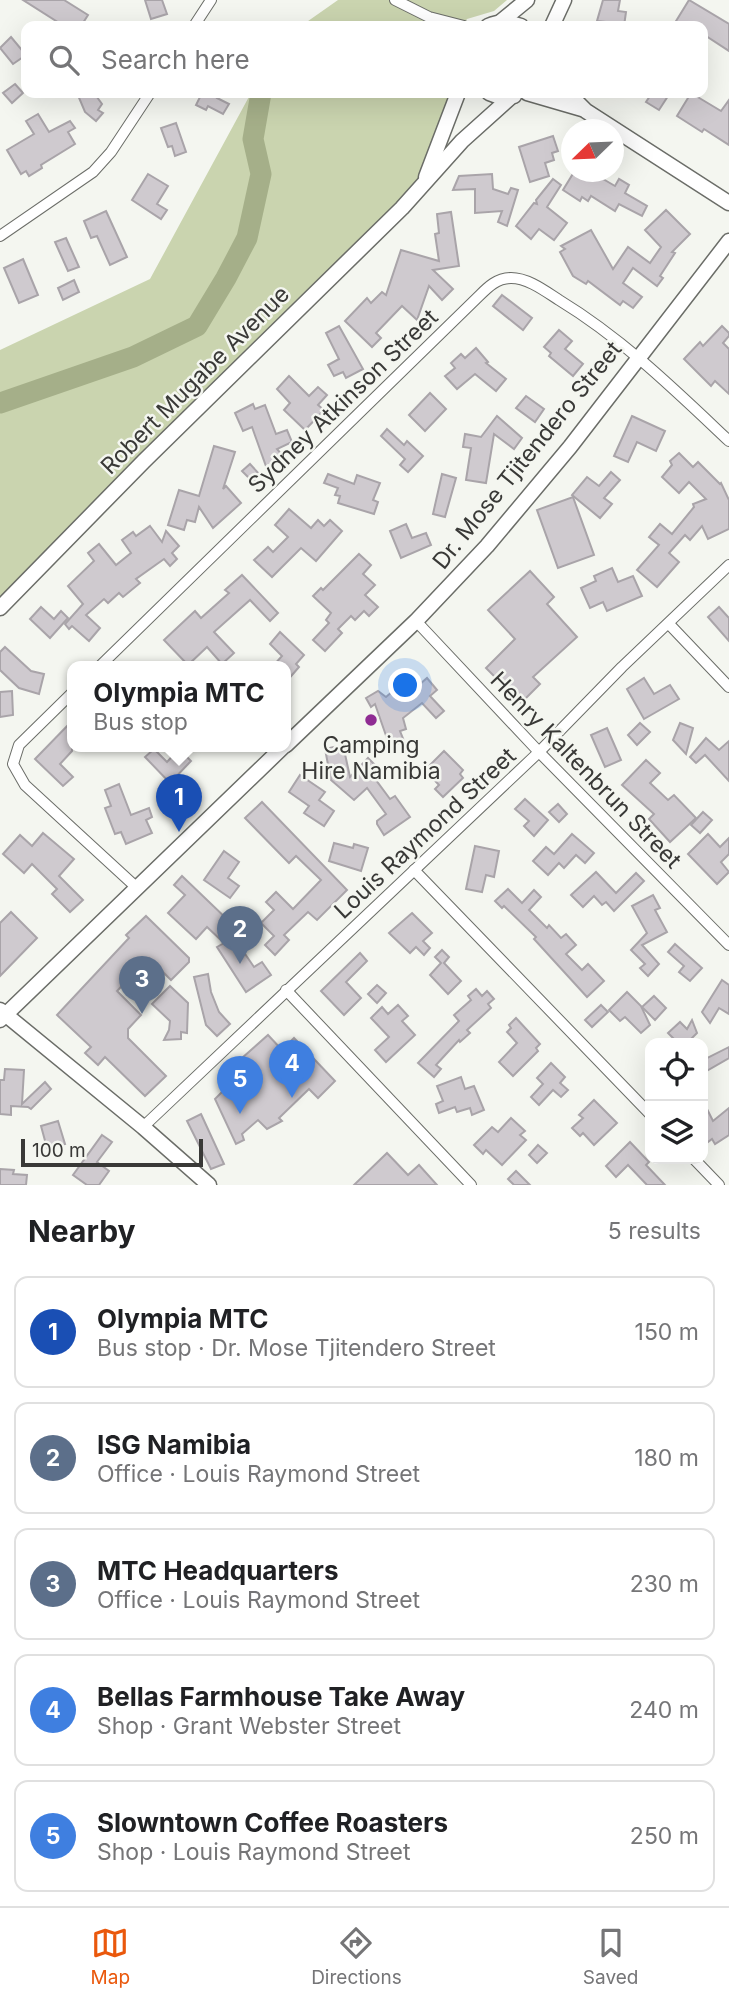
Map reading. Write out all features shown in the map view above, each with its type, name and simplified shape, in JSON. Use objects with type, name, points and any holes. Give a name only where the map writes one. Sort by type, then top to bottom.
[{"type":"street","points":[[197,21],[211,0]]},
{"type":"street","points":[[395,0],[429,17],[445,21]]},
{"type":"street","points":[[497,21],[527,0]]},
{"type":"street","points":[[554,21],[564,0]]},
{"type":"street","points":[[429,17],[433,21]]},
{"type":"street","points":[[0,236],[93,172],[111,152],[147,98]]},
{"type":"street","name":"Robert Mugabe Avenue","points":[[423,185],[456,98]]},
{"type":"street","name":"Robert Mugabe Avenue","points":[[0,608],[144,461],[423,185],[462,141],[515,98]]},
{"type":"street","points":[[536,98],[586,111]]},
{"type":"street","points":[[573,98],[586,111],[729,203]]},
{"type":"street","name":"Dr. Mose Tjitendero Street","points":[[291,739],[416,621],[487,546],[570,447],[729,241]]},
{"type":"street","name":"Sydney Atkinson Street","points":[[105,661],[478,296],[500,279],[523,280],[547,292],[590,319],[638,356]]},
{"type":"street","points":[[638,356],[729,441]]},
{"type":"street","name":"Louis Raymond Street","points":[[143,1127],[539,752],[622,667],[729,565]]},
{"type":"street","name":"Henry Kaltenbrun Street","points":[[416,621],[539,752],[729,945]]},
{"type":"street","points":[[669,624],[729,687]]},
{"type":"street","points":[[67,698],[19,745],[13,764],[25,785],[136,887]]},
{"type":"street","name":"Dr. Mose Tjitendero Street","points":[[2,1015],[278,752]]},
{"type":"street","points":[[414,870],[645,1109]]},
{"type":"street","points":[[286,990],[471,1185]]},
{"type":"street","points":[[2,1015],[143,1127],[209,1185]]},
{"type":"street","points":[[699,1164],[719,1185]]},
{"type":"green space","points":[[338,0],[507,0],[494,11],[466,21],[308,21]]},
{"type":"green space","points":[[248,98],[457,98],[423,185],[0,608],[0,350],[150,279]]},
{"type":"building","points":[[23,0],[64,0],[88,15],[84,21],[56,21]]},
{"type":"building","points":[[145,0],[162,0],[167,14],[151,19]]},
{"type":"building","points":[[603,0],[620,0],[618,11],[626,12],[625,21],[597,21]]},
{"type":"building","points":[[689,0],[729,24],[729,51],[708,37],[708,21],[676,21]]},
{"type":"building","points":[[11,37],[21,49],[21,58],[13,64],[0,48]]},
{"type":"building","points":[[15,84],[21,91],[21,95],[12,103],[3,93]]},
{"type":"building","points":[[79,98],[98,98],[102,104],[98,110],[103,113],[96,121],[85,112]]},
{"type":"building","points":[[200,98],[217,98],[229,104],[223,114],[208,106],[206,110],[196,105]]},
{"type":"building","points":[[649,98],[667,98],[659,110],[646,102]]},
{"type":"building","points":[[688,98],[699,98],[721,111],[729,100],[729,145],[704,129],[702,132],[677,116]]},
{"type":"building","points":[[38,114],[49,132],[70,121],[75,128],[68,132],[75,144],[41,165],[42,168],[29,176],[26,171],[21,174],[7,150],[34,134],[26,121]]},
{"type":"building","points":[[176,123],[186,152],[175,156],[172,146],[168,147],[161,128]]},
{"type":"building","points":[[553,136],[558,151],[552,153],[554,160],[545,163],[549,176],[530,182],[519,147]]},
{"type":"building","points":[[148,174],[168,186],[157,204],[167,210],[161,219],[132,200]]},
{"type":"building","points":[[492,174],[493,189],[508,194],[511,188],[518,190],[507,226],[498,222],[502,211],[475,213],[475,189],[453,190],[459,176]]},
{"type":"building","points":[[553,179],[561,185],[547,207],[567,223],[554,240],[539,229],[531,239],[516,226],[534,203],[537,204],[536,200]]},
{"type":"building","points":[[568,182],[608,182],[615,186],[617,182],[624,182],[629,185],[625,193],[647,206],[642,216],[619,204],[615,211],[591,196],[588,201],[582,197],[580,201],[563,190]]},
{"type":"building","points":[[666,210],[690,234],[672,252],[675,253],[660,276],[663,278],[657,286],[633,268],[623,283],[642,297],[633,308],[623,301],[620,305],[588,281],[586,284],[573,276],[560,252],[565,249],[561,246],[591,230],[613,269],[628,247],[650,263],[661,247],[645,230]]},
{"type":"building","points":[[106,211],[127,257],[110,265],[97,236],[91,238],[84,221]]},
{"type":"building","points":[[451,212],[459,266],[433,270],[453,289],[442,300],[429,286],[417,320],[402,306],[376,333],[381,338],[372,347],[345,321],[367,298],[371,303],[382,292],[386,295],[401,250],[439,261],[435,234],[439,233],[437,214]]},
{"type":"building","points":[[66,238],[79,267],[68,271],[55,242]]},
{"type":"building","points":[[23,259],[38,295],[19,303],[4,268]]},
{"type":"building","points":[[74,280],[79,292],[63,300],[58,288]]},
{"type":"building","points":[[502,295],[532,318],[523,330],[493,306]]},
{"type":"building","points":[[339,326],[363,369],[346,378],[343,372],[334,376],[328,365],[339,359],[326,333]]},
{"type":"building","points":[[722,326],[729,333],[723,343],[729,349],[729,394],[715,381],[711,386],[684,359],[700,342],[703,346]]},
{"type":"building","points":[[559,330],[572,341],[565,349],[583,364],[573,376],[549,356],[551,353],[544,347]]},
{"type":"building","points":[[476,348],[488,362],[486,363],[506,379],[496,391],[475,374],[457,389],[445,376],[455,368],[451,363],[461,354],[465,358]]},
{"type":"building","points":[[289,376],[309,396],[318,387],[327,395],[318,405],[324,410],[305,430],[284,410],[290,403],[277,389]]},
{"type":"building","points":[[430,393],[446,409],[425,431],[409,415]]},
{"type":"building","points":[[526,396],[544,409],[535,422],[516,408]]},
{"type":"building","points":[[253,404],[255,409],[265,405],[276,434],[287,430],[292,442],[277,449],[283,456],[267,469],[252,427],[243,431],[235,413]]},
{"type":"building","points":[[497,416],[522,438],[514,449],[494,434],[486,483],[466,480],[471,448],[463,447],[465,434],[481,437]]},
{"type":"building","points":[[632,416],[665,431],[656,451],[637,442],[628,462],[614,456]]},
{"type":"building","points":[[387,429],[404,445],[407,441],[423,456],[408,472],[400,465],[405,459],[381,436]]},
{"type":"building","points":[[214,446],[235,452],[223,489],[226,486],[241,503],[213,528],[199,507],[195,522],[187,520],[184,530],[168,525],[179,490],[199,496]]},
{"type":"building","points":[[679,453],[693,467],[698,462],[721,483],[729,500],[729,529],[708,539],[702,526],[690,540],[685,535],[669,553],[679,562],[657,587],[637,570],[659,545],[649,537],[660,524],[672,534],[694,507],[693,504],[706,499],[689,482],[679,493],[662,477],[672,465],[670,461]]},
{"type":"building","points":[[250,464],[260,475],[253,482],[242,471]]},
{"type":"building","points":[[611,472],[620,480],[604,498],[612,504],[600,518],[572,495],[587,477],[599,486]]},
{"type":"building","points":[[328,474],[354,484],[357,475],[380,483],[373,500],[378,502],[374,514],[338,503],[340,496],[335,495],[338,488],[324,483]]},
{"type":"building","points":[[442,474],[456,478],[445,517],[433,514]]},
{"type":"building","points":[[573,497],[594,555],[558,568],[537,510]]},
{"type":"building","points":[[289,509],[311,528],[318,520],[324,526],[330,520],[342,531],[316,561],[301,548],[272,577],[254,560],[268,547],[273,552],[288,537],[275,525]]},
{"type":"building","points":[[406,524],[412,538],[426,533],[431,545],[401,558],[390,531]]},
{"type":"building","points":[[150,526],[162,542],[166,531],[179,546],[172,553],[177,559],[170,566],[164,559],[136,579],[140,583],[123,597],[119,593],[108,603],[104,599],[86,615],[100,628],[89,641],[72,626],[69,629],[65,624],[83,604],[68,586],[94,561],[88,553],[99,544],[116,565],[131,553],[122,540],[133,532],[136,536]]},
{"type":"building","points":[[359,554],[371,565],[363,574],[375,585],[365,595],[378,607],[369,616],[364,611],[355,620],[351,616],[338,629],[342,633],[325,651],[313,640],[329,623],[326,620],[331,613],[313,596],[321,588],[323,590]]},
{"type":"building","points":[[612,568],[618,582],[633,576],[642,596],[607,611],[603,602],[590,608],[581,588],[596,581],[594,576]]},
{"type":"building","points":[[530,571],[554,597],[547,604],[577,637],[533,677],[540,684],[521,703],[486,668],[515,639],[488,610]]},
{"type":"building","points":[[242,575],[278,613],[270,621],[250,600],[214,632],[234,653],[225,661],[219,661],[207,647],[192,661],[184,661],[164,640],[195,611],[201,618],[229,593],[225,590]]},
{"type":"building","points":[[41,607],[54,619],[61,611],[68,618],[50,638],[30,619]]},
{"type":"building","points":[[719,607],[729,618],[729,641],[708,617]]},
{"type":"building","points":[[280,632],[304,655],[296,664],[299,667],[291,676],[291,661],[278,661],[282,656],[270,644]]},
{"type":"building","points":[[5,647],[31,671],[44,674],[39,694],[19,688],[0,670],[0,652]]},
{"type":"building","points":[[412,675],[420,684],[427,678],[437,690],[430,696],[444,711],[436,718],[422,703],[403,718],[406,729],[400,731],[404,741],[390,747],[375,704],[371,707],[366,698],[378,691],[386,697]]},
{"type":"building","points":[[644,678],[654,694],[670,685],[679,699],[644,719],[627,689]]},
{"type":"building","points":[[12,691],[13,715],[0,717],[0,692]]},
{"type":"building","points":[[640,723],[650,732],[637,745],[628,735]]},
{"type":"building","points":[[680,723],[693,728],[686,754],[673,740]]},
{"type":"building","points":[[67,726],[67,752],[71,752],[60,764],[73,777],[63,786],[35,759]]},
{"type":"building","points":[[607,728],[621,760],[605,767],[591,735]]},
{"type":"building","points":[[706,738],[719,750],[729,741],[729,781],[705,755],[696,763],[690,757]]},
{"type":"building","points":[[343,745],[350,777],[368,758],[383,773],[376,780],[390,799],[395,796],[410,817],[384,835],[377,821],[386,814],[367,788],[354,800],[331,780],[325,749]]},
{"type":"building","points":[[444,751],[463,770],[460,774],[463,778],[443,797],[435,789],[439,785],[425,770]]},
{"type":"building","points":[[151,752],[157,752],[167,762],[176,752],[182,752],[191,761],[170,783],[145,757]]},
{"type":"building","points":[[646,760],[660,773],[650,783],[668,800],[674,795],[696,818],[670,842],[649,819],[654,814],[622,785]]},
{"type":"building","points":[[300,775],[325,792],[319,800],[334,811],[324,826],[304,813],[309,806],[289,792]]},
{"type":"building","points":[[119,784],[131,815],[149,808],[152,817],[146,820],[152,833],[126,844],[121,832],[115,834],[105,808],[111,806],[105,790]]},
{"type":"building","points":[[525,799],[548,820],[534,836],[524,826],[529,821],[515,809]]},
{"type":"building","points":[[262,802],[347,890],[317,920],[308,912],[284,935],[289,940],[275,955],[265,945],[274,936],[261,923],[274,910],[266,902],[276,892],[293,909],[321,880],[296,856],[289,863],[245,818]]},
{"type":"building","points":[[558,804],[567,814],[559,822],[549,812]]},
{"type":"building","points":[[703,812],[712,820],[700,833],[691,825]]},
{"type":"building","points":[[43,833],[74,859],[59,876],[83,900],[70,912],[52,894],[57,889],[32,864],[24,873],[3,854],[20,835],[32,846]]},
{"type":"building","points":[[572,834],[594,853],[585,863],[576,855],[564,868],[559,863],[548,875],[533,861],[546,847],[554,854]]},
{"type":"building","points":[[708,834],[720,847],[729,838],[729,854],[721,862],[729,872],[717,884],[688,854]]},
{"type":"building","points":[[334,843],[353,848],[354,844],[368,848],[361,871],[329,861]]},
{"type":"building","points":[[475,846],[499,851],[494,877],[486,875],[482,892],[466,889]]},
{"type":"building","points":[[224,851],[239,862],[228,878],[239,886],[230,898],[204,880]]},
{"type":"building","points":[[596,872],[616,893],[636,873],[644,881],[614,911],[606,902],[602,905],[594,896],[583,907],[571,895]]},
{"type":"building","points":[[182,876],[230,922],[226,926],[254,967],[262,962],[271,975],[246,992],[217,947],[224,943],[207,927],[196,939],[168,913],[185,895],[174,885]]},
{"type":"building","points":[[508,889],[522,903],[534,890],[541,897],[529,910],[561,938],[566,934],[576,945],[566,954],[582,970],[588,964],[604,981],[587,997],[534,939],[536,937],[504,906],[502,908],[495,901]]},
{"type":"building","points":[[653,895],[660,908],[655,910],[667,932],[642,945],[659,964],[648,976],[640,968],[645,964],[631,950],[647,933],[632,906]]},
{"type":"building","points":[[11,912],[37,938],[0,976],[0,923]]},
{"type":"building","points":[[412,913],[432,933],[423,941],[430,948],[424,955],[416,947],[410,953],[389,933]]},
{"type":"building","points":[[146,916],[189,958],[189,962],[171,980],[149,958],[117,991],[141,1015],[128,1029],[128,1038],[166,1076],[145,1096],[105,1057],[98,1065],[85,1053],[91,1047],[57,1015],[129,938],[126,935]]},
{"type":"building","points":[[675,944],[702,968],[690,981],[679,972],[684,966],[668,952]]},
{"type":"building","points":[[442,950],[449,957],[444,963],[461,981],[448,994],[430,975],[441,963],[435,957]]},
{"type":"building","points":[[360,953],[367,961],[346,982],[361,998],[344,1015],[321,991]]},
{"type":"building","points":[[208,974],[211,992],[219,1012],[230,1024],[217,1036],[206,1025],[194,977]]},
{"type":"building","points":[[722,980],[729,985],[729,1014],[719,1008],[710,1023],[702,1012]]},
{"type":"building","points":[[377,985],[386,993],[377,1003],[368,994]]},
{"type":"building","points":[[170,986],[188,1003],[187,1033],[181,1032],[181,1039],[164,1040],[170,1021],[152,1004]]},
{"type":"building","points":[[476,989],[482,996],[487,991],[494,999],[488,1004],[491,1008],[467,1030],[470,1033],[460,1042],[459,1040],[436,1065],[441,1069],[434,1077],[418,1063],[459,1021],[454,1015],[471,1000],[468,996]]},
{"type":"building","points":[[627,992],[641,1006],[650,1025],[641,1033],[625,1017],[620,1021],[609,1010]]},
{"type":"building","points":[[654,996],[666,1008],[655,1020],[642,1007]]},
{"type":"building","points":[[398,1005],[408,1016],[402,1021],[415,1035],[386,1062],[375,1050],[389,1037],[371,1018],[382,1007],[388,1014]]},
{"type":"building","points":[[601,1005],[608,1012],[592,1027],[585,1020]]},
{"type":"building","points":[[516,1018],[540,1044],[536,1048],[538,1051],[513,1076],[499,1062],[517,1043],[507,1032],[511,1028],[509,1025]]},
{"type":"building","points":[[692,1020],[697,1033],[692,1038],[673,1038],[668,1033],[680,1022],[687,1029]]},
{"type":"building","points":[[268,1035],[282,1050],[294,1038],[335,1081],[318,1098],[309,1089],[279,1118],[282,1121],[267,1129],[258,1120],[242,1134],[244,1140],[236,1144],[215,1099],[241,1073],[234,1065]]},
{"type":"building","points":[[729,1047],[729,1058],[708,1070],[708,1058]]},
{"type":"building","points":[[551,1063],[565,1077],[560,1083],[568,1090],[561,1097],[553,1090],[539,1105],[531,1097],[543,1084],[537,1078]]},
{"type":"building","points":[[5,1069],[24,1070],[22,1104],[45,1082],[51,1089],[31,1109],[11,1106],[11,1115],[0,1114],[0,1080],[4,1080]]},
{"type":"building","points":[[461,1077],[465,1089],[474,1086],[484,1110],[472,1115],[470,1108],[457,1112],[455,1107],[439,1113],[436,1104],[443,1101],[437,1086]]},
{"type":"building","points":[[594,1100],[617,1123],[594,1145],[583,1133],[580,1136],[572,1128],[583,1118],[579,1115]]},
{"type":"building","points":[[729,1108],[729,1135],[715,1144],[712,1139],[708,1142],[708,1111],[713,1121]]},
{"type":"building","points":[[201,1114],[224,1164],[211,1169],[187,1121]]},
{"type":"building","points":[[511,1118],[525,1131],[520,1135],[526,1140],[502,1165],[486,1150],[483,1154],[474,1145],[492,1127],[498,1132]]},
{"type":"building","points":[[58,1121],[65,1144],[47,1148],[41,1126]]},
{"type":"building","points":[[102,1135],[112,1142],[97,1162],[109,1171],[99,1185],[87,1185],[73,1175]]},
{"type":"building","points":[[630,1142],[645,1158],[645,1164],[665,1185],[647,1185],[628,1165],[616,1177],[606,1166]]},
{"type":"building","points":[[538,1145],[547,1153],[537,1163],[529,1155]]},
{"type":"building","points":[[387,1153],[408,1175],[419,1165],[437,1185],[354,1185]]},
{"type":"building","points":[[0,1169],[27,1175],[26,1185],[0,1185]]},
{"type":"building","points":[[516,1171],[530,1185],[514,1185],[508,1179]]},
{"type":"waterway","points":[[0,403],[133,357],[197,326],[247,238],[261,174],[253,139],[260,98]]},
{"type":"place","name":"Camping Hire Namibia","points":[[371,720]]},
{"type":"place","name":"Olympia MTC","points":[[179,832]]},
{"type":"place","name":"ISG Namibia","points":[[240,964]]},
{"type":"place","name":"MTC Headquarters","points":[[142,1014]]},
{"type":"place","name":"Bellas Farmhouse Take Away","points":[[292,1098]]},
{"type":"place","name":"Slowntown Coffee Roasters","points":[[240,1114]]}]
